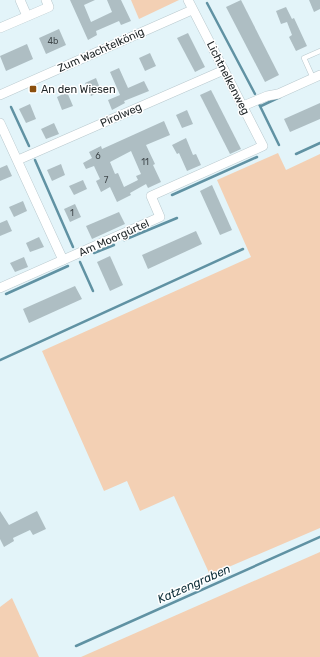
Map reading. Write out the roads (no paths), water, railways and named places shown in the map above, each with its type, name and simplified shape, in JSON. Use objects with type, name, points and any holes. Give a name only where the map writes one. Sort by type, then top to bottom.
[{"type":"street","points":[[20,0],[27,16]]},
{"type":"street","points":[[0,28],[49,7],[46,0]]},
{"type":"street","name":"Lichtnelkenweg","points":[[192,3],[263,146]]},
{"type":"street","name":"Zum Wachtelkönig","points":[[0,95],[192,3]]},
{"type":"street","name":"Pirolweg","points":[[18,160],[224,70]]},
{"type":"street","points":[[243,106],[267,96],[278,94],[317,77]]},
{"type":"street","points":[[0,123],[63,260]]},
{"type":"street","name":"Am Moorgürtel","points":[[0,288],[160,217],[151,196],[263,146]]},
{"type":"lane","points":[[317,77],[304,58],[320,51]]},
{"type":"waterway","points":[[207,3],[255,94]]},
{"type":"waterway","points":[[261,106],[280,97]]},
{"type":"waterway","points":[[259,104],[279,145]]},
{"type":"waterway","points":[[11,107],[29,146]]},
{"type":"waterway","points":[[296,154],[320,143]]},
{"type":"waterway","points":[[172,195],[257,157]]},
{"type":"waterway","points":[[35,160],[73,247]]},
{"type":"waterway","points":[[124,240],[177,218]]},
{"type":"waterway","points":[[94,253],[114,245]]},
{"type":"waterway","points":[[0,360],[243,249]]},
{"type":"waterway","points":[[80,262],[93,291]]},
{"type":"waterway","points":[[6,294],[68,266]]},
{"type":"waterway","name":"Katzengraben","points":[[76,646],[320,537]]},
{"type":"place","name":"An den Wiesen","points":[[33,89]]}]
